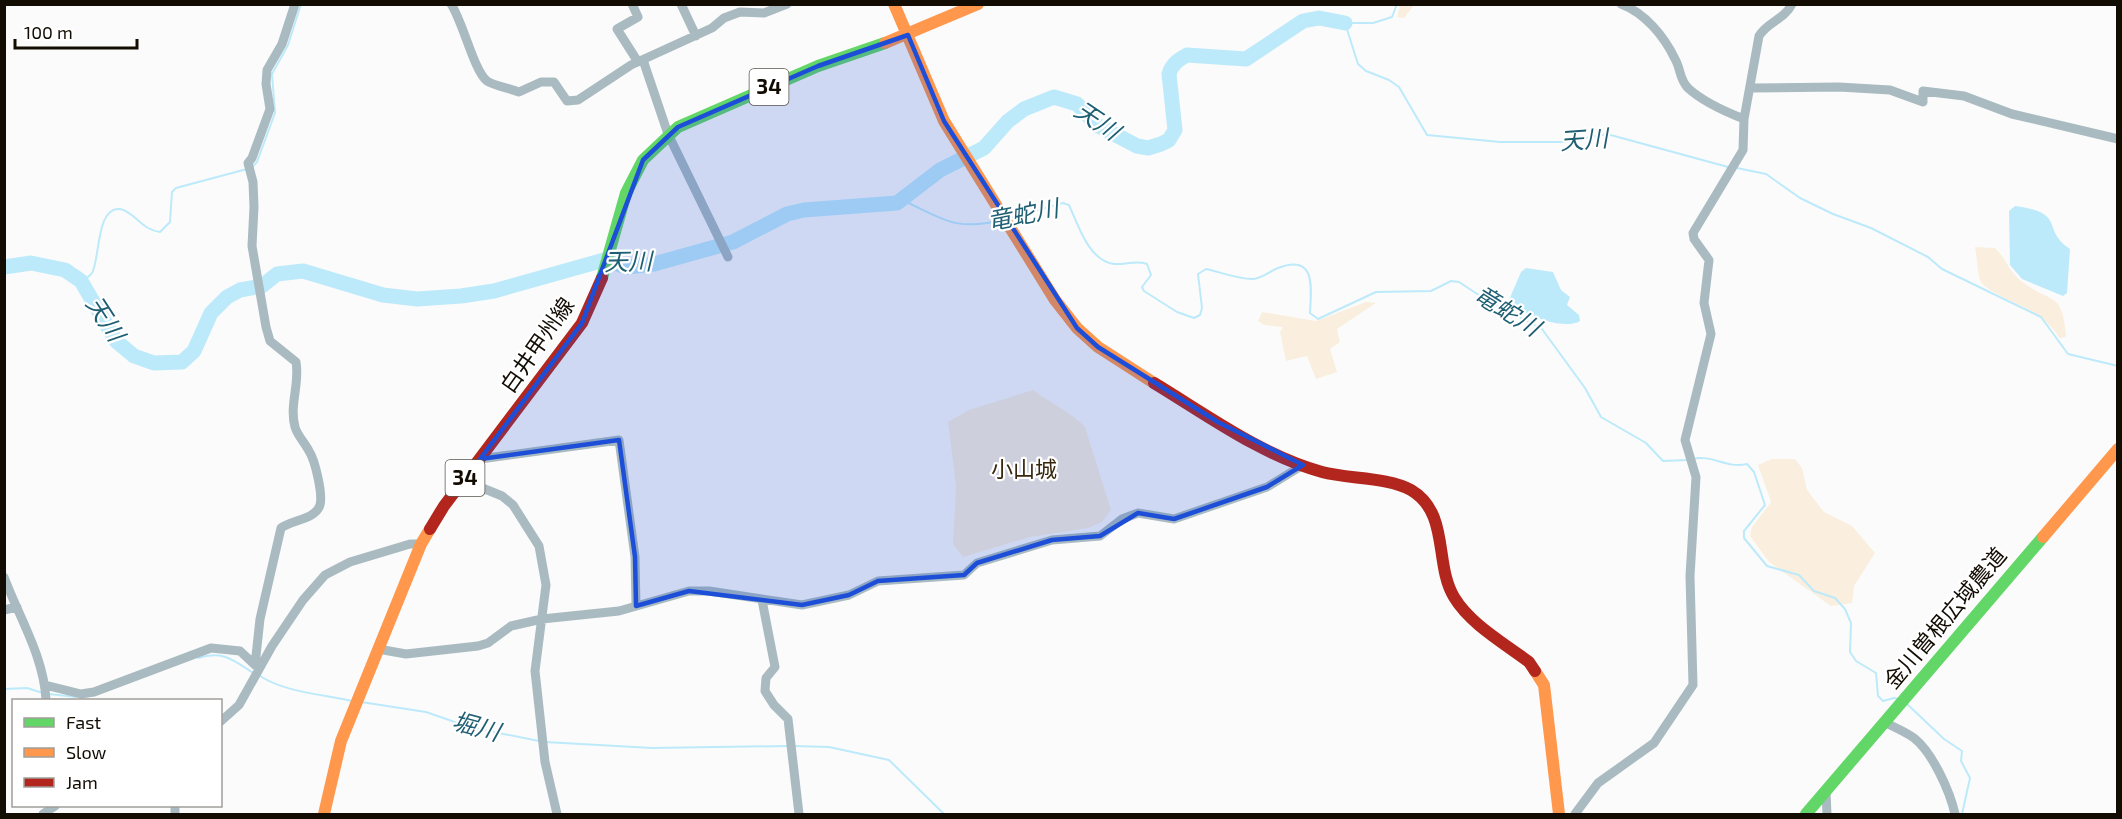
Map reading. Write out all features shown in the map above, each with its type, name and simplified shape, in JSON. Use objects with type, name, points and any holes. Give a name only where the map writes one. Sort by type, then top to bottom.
[{"type":"street","points":[[222,720],[239,705],[254,680],[258,667],[260,619],[281,528],[290,521],[316,511],[321,503],[314,460],[295,428],[292,407],[299,379],[296,362],[270,341],[252,246],[254,207],[249,168],[270,109],[266,84],[267,69],[282,44],[295,4]]},
{"type":"street","points":[[451,4],[460,17],[480,73],[488,81],[519,92],[541,82],[554,82],[567,101],[578,100],[640,61],[696,36],[740,12],[764,13],[773,7],[787,4]]},
{"type":"street","points":[[632,4],[638,17],[617,29],[640,61],[668,134],[728,257]]},
{"type":"street","points":[[681,4],[696,36]]},
{"type":"street","points":[[894,4],[927,87],[959,147],[1066,315],[1098,347],[1266,450],[1322,472],[1391,484],[1411,490],[1430,508],[1438,529],[1445,570],[1454,596],[1471,618],[1529,662],[1544,686],[1559,814]]},
{"type":"street","name":"白井甲州線","points":[[324,814],[335,760],[356,702],[421,544],[463,480],[573,337],[591,306],[634,174],[643,159],[668,134],[718,108],[818,66],[908,35],[978,4]]},
{"type":"street","points":[[1621,4],[1636,10],[1647,20],[1676,59],[1681,79],[1688,88],[1727,112],[1744,119]]},
{"type":"street","points":[[1575,814],[1598,783],[1654,743],[1693,685],[1690,576],[1696,486],[1685,440],[1711,334],[1704,303],[1709,260],[1694,239],[1693,233],[1743,150],[1744,119],[1759,36],[1763,29],[1788,13],[1792,4]]},
{"type":"street","points":[[1751,88],[1839,87],[1890,90],[1923,102],[1923,91],[1964,96],[2012,114],[2118,139]]},
{"type":"street","points":[[480,459],[619,440],[635,557],[636,606]]},
{"type":"street","name":"金川曽根広域農道","points":[[1806,814],[2118,449]]},
{"type":"street","points":[[378,649],[406,654],[478,646],[488,643],[511,626],[542,619],[619,611],[689,591],[709,591],[802,605],[849,595],[878,581],[964,575],[977,563],[1052,540],[1100,536],[1122,519],[1137,513],[1174,519],[1267,487],[1303,465]]},
{"type":"street","points":[[463,480],[502,496],[513,505],[534,538],[541,554],[546,585],[535,671],[543,743],[557,814]]},
{"type":"street","points":[[258,667],[303,600],[325,575],[350,562],[410,544],[421,544]]},
{"type":"street","points":[[4,577],[38,659],[45,687],[45,699]]},
{"type":"street","points":[[762,600],[774,667],[766,678],[765,691],[774,705],[788,719],[799,814]]},
{"type":"street","points":[[4,610],[17,607]]},
{"type":"street","points":[[45,687],[81,694],[94,692],[211,648],[240,651],[258,667]]},
{"type":"street","points":[[1884,722],[1914,738],[1920,745],[1945,783],[1955,814]]},
{"type":"street","points":[[1826,792],[1827,814]]},
{"type":"highlighted area","points":[[908,35],[944,121],[1077,328],[1098,347],[1218,422],[1303,465],[1267,487],[1174,519],[1138,513],[1100,536],[1052,540],[977,563],[964,575],[878,581],[849,595],[802,605],[689,591],[636,606],[635,557],[619,440],[480,459],[582,323],[643,160],[678,127],[818,66]]},
{"type":"green space","points":[[1400,5],[1414,5],[1404,18],[1397,17]]},
{"type":"green space","points":[[1975,247],[1995,248],[2020,280],[2058,304],[2062,311],[2066,337],[2059,338],[2041,318],[1985,286],[1980,280]]},
{"type":"green space","points":[[1366,302],[1376,303],[1337,329],[1340,342],[1330,349],[1337,372],[1316,379],[1307,356],[1286,361],[1280,332],[1283,327],[1264,325],[1258,321],[1262,312],[1316,321]]},
{"type":"green space","name":"小山城","points":[[1033,390],[1085,427],[1111,510],[1102,522],[1088,528],[1030,537],[963,557],[953,544],[956,486],[948,422],[969,410]]},
{"type":"green space","points":[[1772,459],[1795,459],[1802,468],[1807,490],[1824,512],[1852,526],[1875,553],[1854,586],[1852,603],[1831,606],[1769,562],[1750,536],[1752,527],[1771,502],[1758,465]]},
{"type":"water","points":[[2015,206],[2031,209],[2048,217],[2056,235],[2070,249],[2067,293],[2063,296],[2022,279],[2010,265],[2009,211]]},
{"type":"water","points":[[1526,268],[1553,272],[1561,290],[1570,297],[1567,305],[1579,315],[1580,321],[1573,324],[1554,323],[1532,316],[1514,306],[1509,300],[1521,272]]},
{"type":"waterway","points":[[252,167],[257,162],[275,113],[272,74],[288,45],[301,4]]},
{"type":"waterway","name":"天川","points":[[1397,4],[1392,17],[1373,23],[1345,23],[1358,64],[1366,71],[1389,80],[1399,87],[1427,135],[1500,142],[1566,142],[1607,134],[1728,167]]},
{"type":"waterway","name":"天川","points":[[4,267],[31,263],[65,270],[81,281],[116,341],[134,356],[154,363],[182,362],[194,351],[211,313],[227,297],[240,290],[262,286],[277,274],[303,271],[383,295],[417,299],[494,291],[604,260],[627,267],[654,264],[733,242],[787,214],[804,210],[897,203],[940,170],[984,148],[1008,121],[1024,109],[1054,97],[1077,104],[1097,125],[1137,146],[1148,148],[1169,140],[1175,130],[1169,74],[1174,65],[1187,55],[1246,59],[1303,21],[1319,18],[1345,23]]},
{"type":"waterway","name":"天川","points":[[1737,168],[1766,174],[1800,198],[1833,214],[1871,228],[1928,257],[1942,269],[2041,317],[2068,354],[2118,366]]},
{"type":"waterway","points":[[81,281],[92,273],[103,225],[112,210],[125,210],[148,228],[160,232],[170,222],[172,192],[176,188],[247,169]]},
{"type":"waterway","name":"竜蛇川","points":[[900,199],[938,217],[960,224],[1002,220]]},
{"type":"waterway","name":"竜蛇川","points":[[1010,218],[1063,203],[1069,205],[1086,241],[1098,256],[1114,264],[1138,262],[1147,264],[1151,275],[1142,287],[1144,291],[1177,312],[1194,318],[1200,315],[1202,308],[1198,274],[1206,269],[1235,277],[1255,279],[1278,268],[1300,265],[1306,269],[1311,284],[1310,313],[1318,319],[1376,292],[1431,291],[1451,281],[1459,282],[1488,301],[1542,329],[1585,388],[1601,417],[1646,443],[1663,461],[1687,460]]},
{"type":"waterway","name":"竜蛇川","points":[[1692,459],[1706,458],[1732,465],[1747,464],[1754,472],[1765,505],[1744,531],[1744,538],[1767,566],[1799,575],[1814,591],[1835,598],[1845,609],[1851,623],[1850,652],[1856,661],[1876,673],[1878,696],[1883,701],[1899,699]]},
{"type":"waterway","name":"堀川","points":[[198,658],[222,656],[235,661],[255,674]]},
{"type":"waterway","name":"堀川","points":[[260,676],[293,690],[352,701]]},
{"type":"waterway","name":"堀川","points":[[4,689],[27,688],[43,693]]},
{"type":"waterway","name":"堀川","points":[[49,694],[76,697]]},
{"type":"waterway","name":"堀川","points":[[361,702],[426,712],[469,727],[539,741]]},
{"type":"waterway","name":"竜蛇川","points":[[1906,703],[1944,739],[1962,751],[1961,761],[1970,778],[1962,814]]},
{"type":"waterway","name":"堀川","points":[[545,742],[652,748],[788,746]]},
{"type":"waterway","name":"堀川","points":[[794,746],[829,747],[889,760],[944,814]]},
{"type":"traffic: fast","points":[[602,278],[626,193],[643,160],[678,127],[818,66],[885,43]]},
{"type":"traffic: fast","points":[[1806,814],[2043,537]]},
{"type":"traffic: slow","points":[[894,4],[944,121],[1055,300],[1077,328],[1098,347],[1154,383]]},
{"type":"traffic: slow","points":[[885,43],[978,4]]},
{"type":"traffic: slow","points":[[2043,537],[2118,449]]},
{"type":"traffic: slow","points":[[324,814],[341,741],[421,544],[430,529]]},
{"type":"traffic: slow","points":[[1535,671],[1544,685],[1559,814]]},
{"type":"traffic: jam","points":[[430,529],[444,506],[582,323],[602,278]]},
{"type":"traffic: jam","points":[[1154,383],[1256,445],[1299,465],[1332,474],[1380,480],[1411,490],[1423,500],[1431,512],[1440,540],[1444,570],[1454,597],[1469,616],[1529,662],[1535,671]]}]
